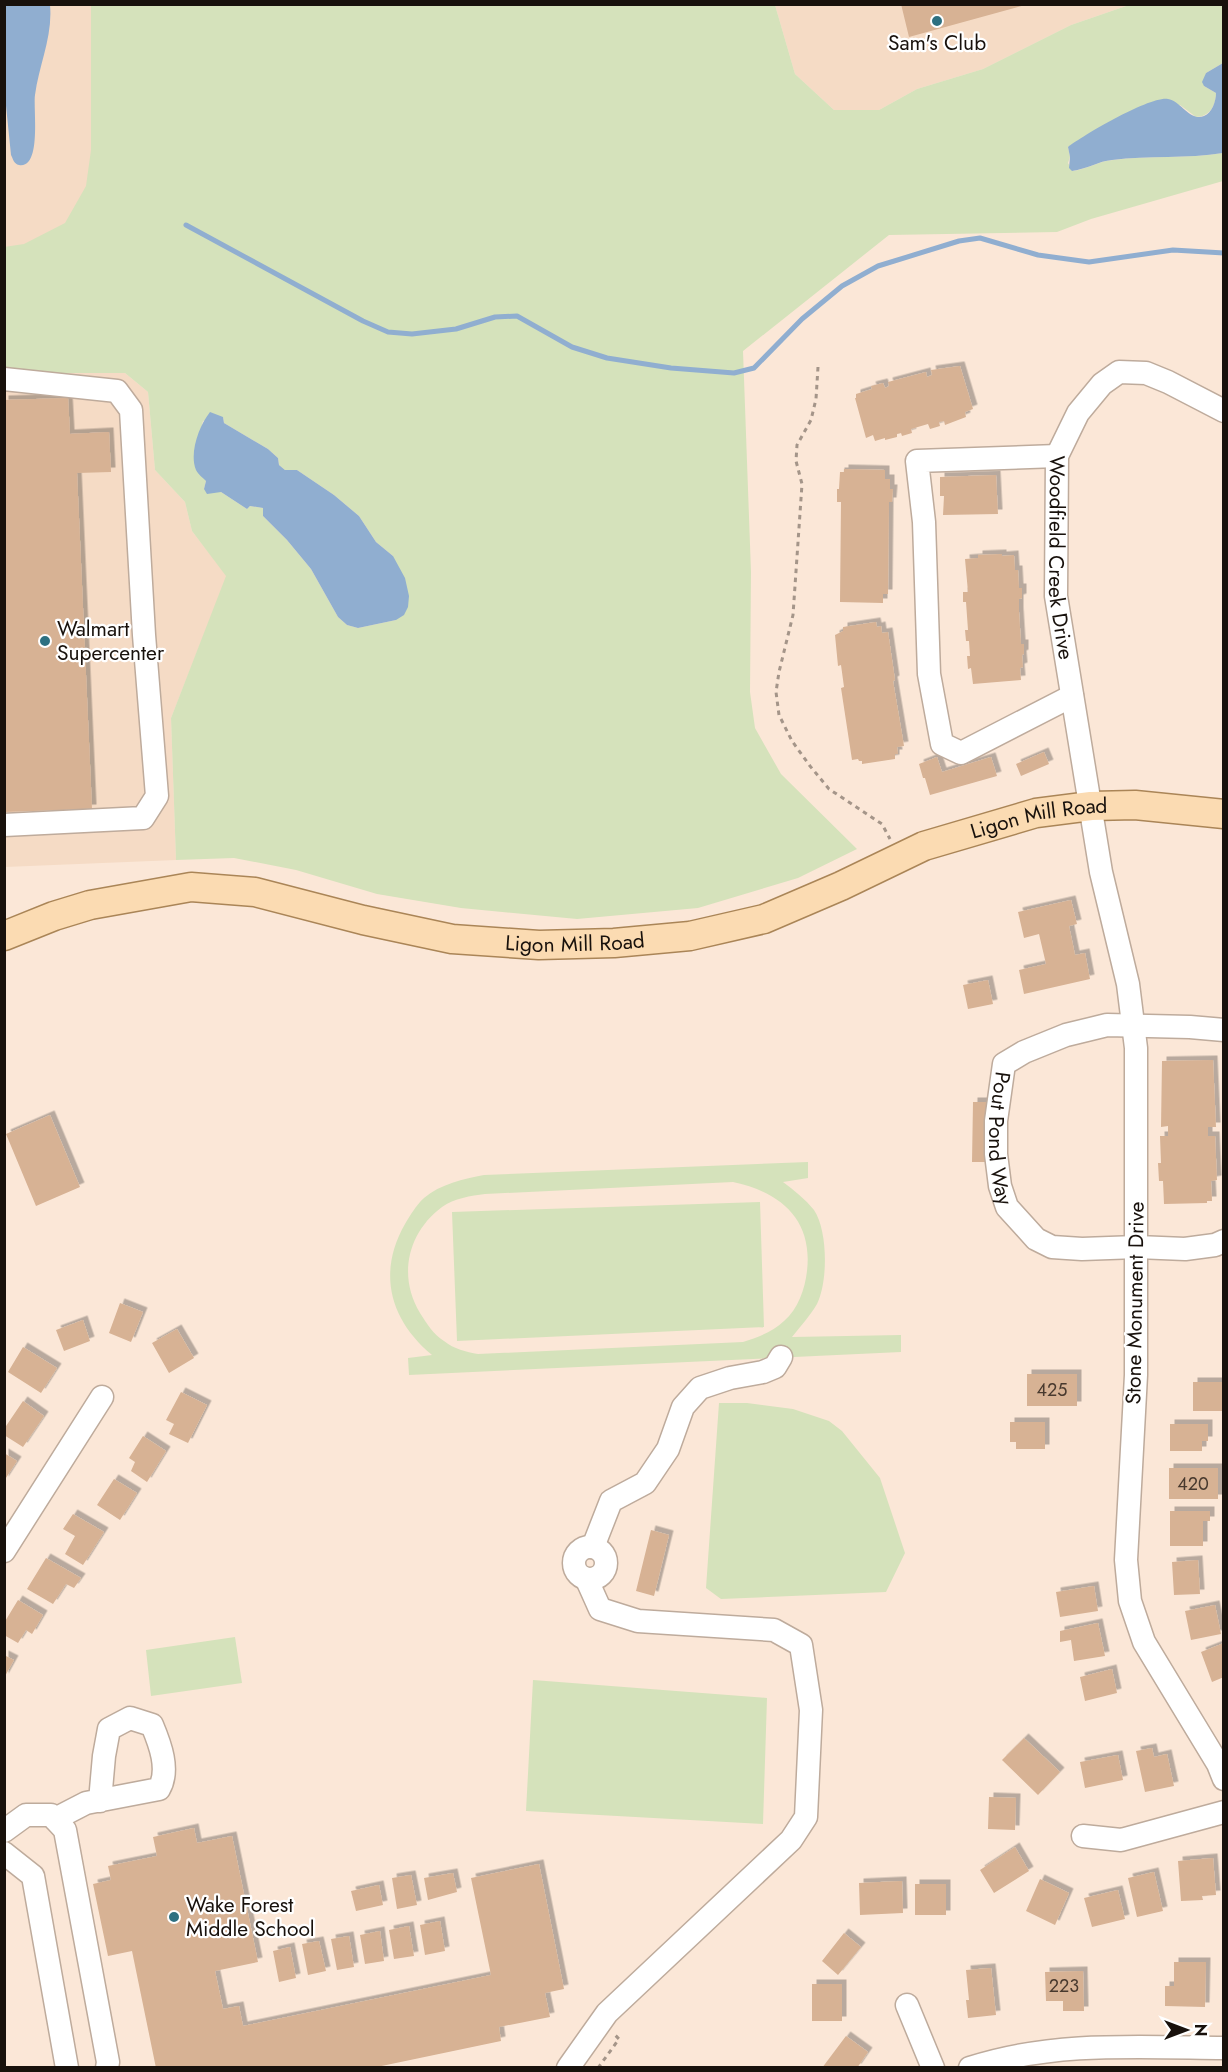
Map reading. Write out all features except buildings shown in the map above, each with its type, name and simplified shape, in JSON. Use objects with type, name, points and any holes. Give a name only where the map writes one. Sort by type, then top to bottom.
[{"type":"main road","name":"Ligon Mill Road","points":[[1135,805],[1224,833]]},
{"type":"main road","name":"Ligon Mill Road","points":[[4,936],[54,916],[90,906],[191,887],[255,892],[363,920],[452,939],[539,945],[614,943],[690,936],[764,919],[841,886],[924,846],[1036,813],[1091,806],[1135,805],[1224,814]]},
{"type":"street","name":"Woodfield Creek Drive","points":[[1091,806],[1056,596],[1057,456],[1078,413],[1102,384],[1119,372],[1146,373],[1224,411]]},
{"type":"street","points":[[4,378],[117,391],[131,410],[144,634],[157,796],[143,818],[4,825]]},
{"type":"street","points":[[1057,456],[917,461],[924,522],[929,674],[942,744],[962,753],[1072,696]]},
{"type":"street","name":"Stone Monument Drive","points":[[1091,806],[1101,872],[1128,984],[1136,1048],[1136,1375],[1126,1560],[1130,1601],[1144,1642],[1218,1764],[1224,1779]]},
{"type":"street","name":"Pout Pond Way","points":[[1224,1030],[1107,1025],[1066,1035],[1024,1052],[1004,1064],[996,1121],[996,1154],[1000,1186],[1007,1207],[1036,1239],[1052,1247],[1082,1249],[1137,1247],[1185,1249],[1215,1245],[1224,1241]]},
{"type":"street","points":[[568,2067],[607,2013],[791,1840],[806,1817],[811,1710],[801,1645],[774,1630],[638,1621],[600,1609],[587,1580],[593,1580],[603,1574],[607,1564],[603,1553],[593,1547],[611,1501],[645,1483],[668,1449],[683,1407],[700,1388],[730,1378],[763,1372],[775,1367],[781,1357]]},
{"type":"street","points":[[4,1551],[102,1397]]},
{"type":"street","points":[[55,1819],[86,1803],[100,1801]]},
{"type":"street","points":[[1083,1836],[1121,1840],[1224,1812]]},
{"type":"street","points":[[4,1831],[26,1815],[51,1815],[65,1830],[96,1992],[108,2062],[106,2067]]},
{"type":"street","points":[[4,1853],[33,1876],[67,2067]]},
{"type":"street","points":[[907,2005],[933,2067]]},
{"type":"street","points":[[970,2067],[1002,2057],[1053,2049],[1101,2046],[1224,2048]]},
{"type":"path","points":[[818,367],[816,399],[811,420],[797,445],[796,461],[802,484],[793,615],[778,672],[776,692],[779,716],[792,741],[829,789],[882,824],[893,843]]},
{"type":"path","points":[[598,2067],[619,2039],[614,2034]]},
{"type":"shaded area","points":[[4,5],[91,5],[91,150],[125,373],[148,392],[155,470],[185,502],[192,531],[227,576],[171,718],[176,860],[5,867]]},
{"type":"shaded area","points":[[775,5],[1129,5],[1071,25],[983,69],[917,89],[879,110],[834,110],[795,74]]},
{"type":"green space","points":[[91,5],[775,5],[795,74],[834,110],[879,110],[917,89],[983,69],[1071,25],[1129,5],[1223,5],[1223,63],[1206,73],[1204,86],[1216,93],[1215,102],[1208,113],[1196,117],[1180,105],[1135,109],[1068,147],[1070,157],[1068,163],[1073,171],[1113,160],[1223,153],[1223,181],[1091,219],[1057,232],[889,235],[743,351],[751,572],[750,692],[755,728],[781,774],[857,849],[798,878],[698,908],[577,919],[461,908],[377,894],[296,870],[234,858],[176,860],[171,718],[226,576],[192,531],[185,502],[155,470],[148,392],[125,373],[12,373],[5,370],[4,247],[24,244],[65,223],[86,186],[91,150]],"holes":[[[223,417],[224,423],[268,449],[278,458],[279,465],[285,470],[297,470],[334,495],[359,516],[376,542],[393,556],[396,620],[358,628],[347,625],[338,617],[311,569],[263,516],[263,508],[250,506],[247,509],[221,492],[204,489],[206,481],[194,459],[203,421]]]},
{"type":"green space","points":[[808,1162],[808,1178],[783,1182],[807,1202],[819,1219],[824,1243],[825,1270],[821,1295],[817,1304],[792,1337],[901,1335],[901,1352],[409,1375],[408,1358],[432,1355],[406,1327],[392,1295],[390,1278],[396,1242],[411,1214],[430,1193],[460,1180],[484,1175]],"holes":[[[733,1182],[766,1193],[790,1211],[799,1223],[808,1253],[805,1285],[793,1311],[780,1325],[743,1342],[478,1354],[456,1348],[440,1338],[428,1325],[413,1299],[408,1270],[414,1242],[430,1218],[442,1207],[457,1199],[485,1194]]]},
{"type":"green space","points":[[760,1202],[764,1327],[457,1341],[452,1212]]},
{"type":"green space","points":[[719,1403],[747,1403],[793,1409],[829,1421],[842,1431],[880,1478],[905,1553],[886,1592],[721,1599],[706,1588]]},
{"type":"green space","points":[[235,1637],[242,1683],[151,1696],[146,1650]]},
{"type":"green space","points":[[533,1680],[767,1698],[763,1824],[526,1811]]},
{"type":"water","points":[[4,5],[50,5],[48,39],[35,95],[34,148],[26,164],[19,165],[11,155],[4,86]]},
{"type":"water","points":[[1223,63],[1223,153],[1126,159],[1107,161],[1072,171],[1069,168],[1068,147],[1102,126],[1147,104],[1168,99],[1194,116],[1207,114],[1213,106],[1216,93],[1204,86],[1202,82],[1206,73]]},
{"type":"water","points":[[210,412],[223,417],[224,423],[268,449],[278,458],[279,465],[285,470],[297,470],[334,495],[359,516],[376,542],[393,556],[405,578],[409,596],[408,607],[404,615],[396,620],[358,628],[347,625],[338,617],[311,569],[263,516],[263,508],[250,506],[247,509],[221,492],[207,494],[204,489],[206,481],[196,470],[194,463],[194,448],[202,425]]},
{"type":"waterway","points":[[186,225],[363,321],[388,332],[412,334],[456,329],[495,317],[517,316],[572,347],[607,358],[671,368],[734,373],[754,368],[802,319],[842,286],[878,266],[959,241],[980,238],[1038,255],[1089,262],[1173,250],[1224,253]]},
{"type":"place","name":"Sam's Club","points":[[937,21]]},
{"type":"place","name":"Walmart Supercenter","points":[[45,641]]},
{"type":"place","name":"Wake Forest Middle School","points":[[174,1917]]}]
